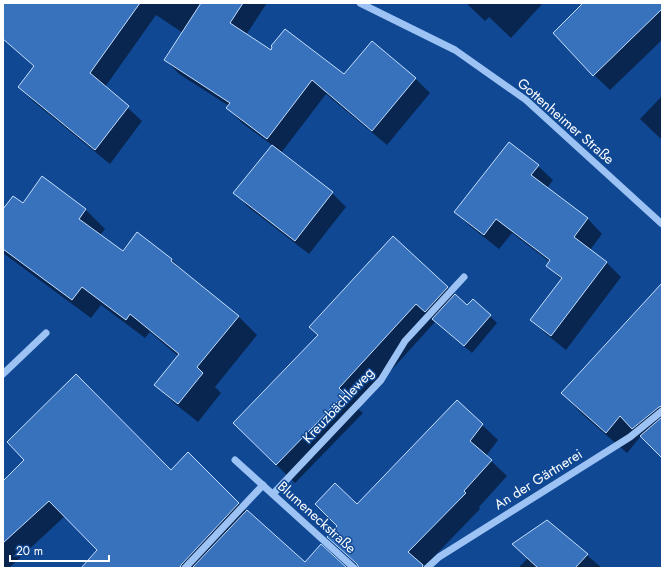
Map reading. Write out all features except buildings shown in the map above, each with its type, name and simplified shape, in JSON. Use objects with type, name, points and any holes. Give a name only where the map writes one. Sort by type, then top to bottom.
[{"type":"street","name":"Gottenheimer Straße","points":[[360,3],[455,50],[526,100],[662,224]]},
{"type":"street","name":"Kreuzbächleweg","points":[[273,494],[381,380],[405,341],[464,277]]},
{"type":"street","points":[[3,374],[46,333]]},
{"type":"street","name":"An der Gärtnerei","points":[[427,568],[439,557],[630,437],[662,411]]},
{"type":"street","name":"Blumeneckstraße","points":[[235,460],[354,568]]},
{"type":"street","name":"Blumeneckstraße","points":[[185,568],[263,485]]}]
